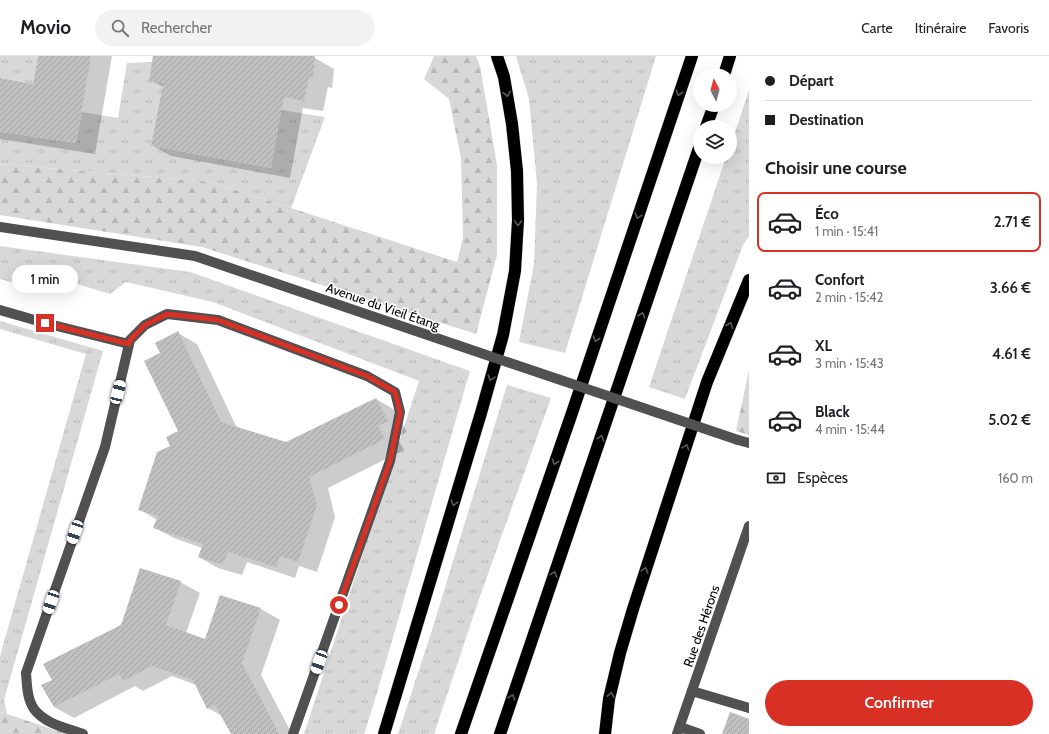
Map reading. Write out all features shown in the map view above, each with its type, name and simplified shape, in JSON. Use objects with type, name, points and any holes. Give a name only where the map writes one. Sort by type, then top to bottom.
[{"type":"highway","points":[[384,734],[481,413],[503,335],[515,271],[518,220],[517,171],[512,124],[504,77],[497,56]]},
{"type":"highway","points":[[461,734],[692,56]]},
{"type":"highway","points":[[726,68],[730,56]]},
{"type":"highway","points":[[500,734],[694,164]]},
{"type":"highway","points":[[605,734],[611,692],[620,653],[633,609],[708,382],[749,280]]},
{"type":"street","name":"Avenue du Vieil Étang","points":[[0,227],[194,256],[749,444]]},
{"type":"street","points":[[0,310],[129,344]]},
{"type":"street","points":[[84,734],[48,721],[34,709],[28,694],[26,673],[105,446],[130,340],[145,325],[167,314],[218,320],[367,376],[395,392],[400,412],[390,461],[293,734]]},
{"type":"street","name":"Rue des Hérons","points":[[678,731],[749,526]]},
{"type":"street","points":[[692,691],[749,708]]},
{"type":"street","points":[[678,731],[700,734]]},
{"type":"green space","points":[[0,56],[38,56],[33,84],[0,78]]},
{"type":"green space","points":[[434,56],[476,56],[480,66],[497,165],[497,255],[476,334],[202,247],[0,215],[0,164],[211,182],[457,262],[463,238],[461,158],[449,99],[424,79]]},
{"type":"green space","points":[[516,56],[656,56],[565,353],[519,342],[534,264],[537,184],[529,99]]},
{"type":"green space","points":[[152,62],[163,83],[151,146],[271,168],[281,110],[325,117],[291,208],[211,182],[0,164],[0,132],[76,143],[82,112],[118,118],[127,63]]},
{"type":"green space","points":[[749,90],[749,236],[743,245],[685,399],[649,387],[724,164],[737,164],[737,126]]},
{"type":"green space","points":[[0,246],[190,272],[470,371],[364,734],[304,734],[419,381],[213,302],[126,282],[110,294],[41,273],[36,289],[0,279]]},
{"type":"green space","points":[[0,321],[103,351],[4,700],[7,714],[0,712],[0,656],[86,354],[0,329]]},
{"type":"green space","points":[[749,370],[749,435],[736,431]]},
{"type":"green space","points":[[507,385],[551,398],[478,602],[434,734],[398,734],[432,630]]},
{"type":"green space","points":[[0,712],[7,714],[67,734],[0,734]]},
{"type":"building","points":[[38,56],[91,56],[76,143],[0,132],[0,78],[33,84]]},
{"type":"building","points":[[153,56],[315,56],[313,78],[309,77],[304,101],[284,97],[271,168],[151,146],[163,83],[149,81]]},
{"type":"building","points":[[178,331],[221,422],[286,442],[376,398],[388,421],[378,426],[385,439],[309,477],[317,505],[298,562],[280,556],[276,567],[228,552],[223,565],[198,557],[203,544],[153,528],[158,516],[138,510],[157,452],[170,446],[166,437],[178,431],[144,361],[160,353],[155,343]]},
{"type":"building","points":[[140,568],[181,581],[166,625],[205,639],[220,595],[261,608],[242,663],[279,734],[231,734],[215,705],[207,709],[193,680],[152,666],[123,681],[119,674],[54,707],[41,685],[52,680],[43,664],[121,625]]},
{"type":"building","points":[[730,712],[749,719],[749,734],[722,734]]},
{"type":"route","points":[[45,323],[129,344],[130,340],[145,325],[167,314],[218,320],[367,376],[395,392],[400,412],[390,461],[339,605]]}]
